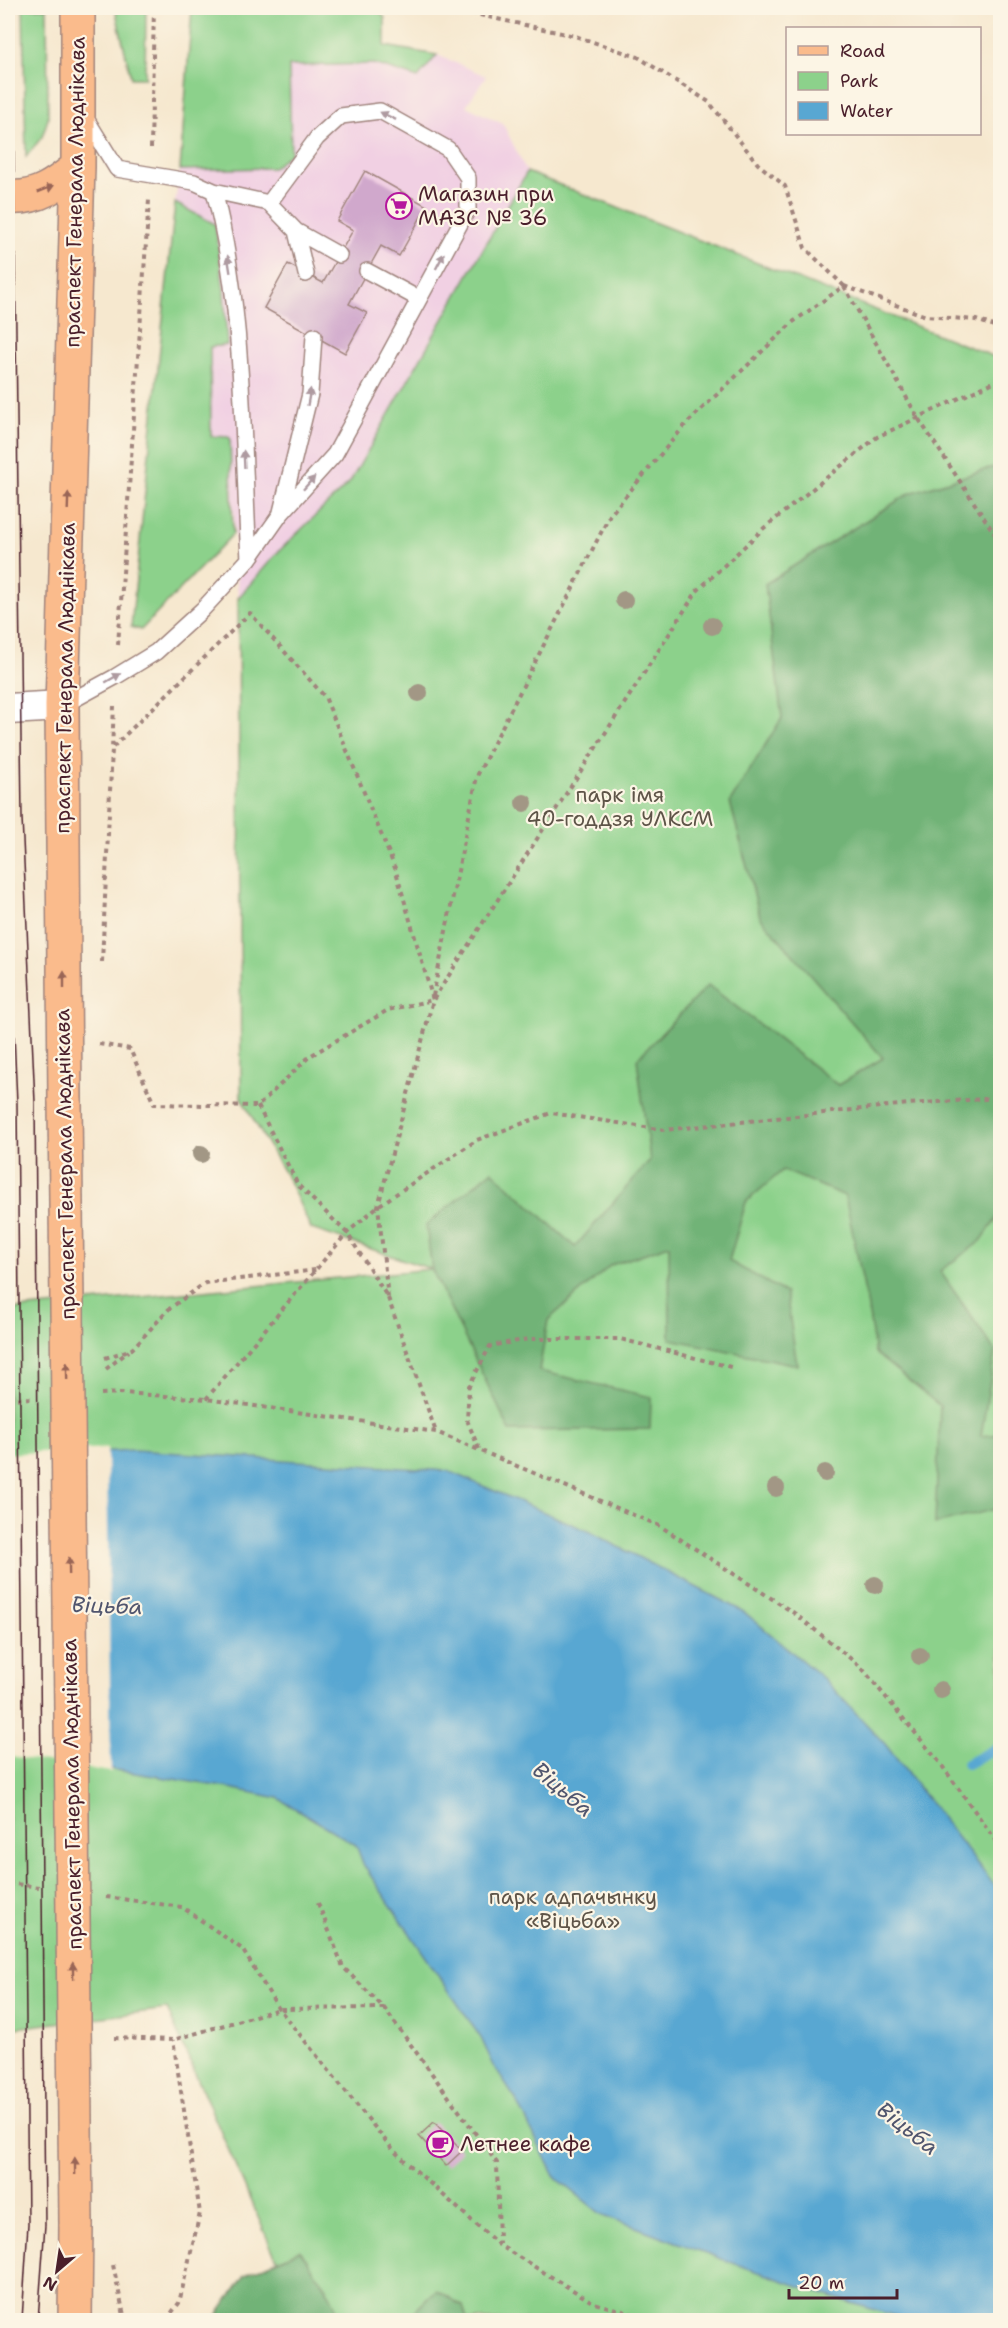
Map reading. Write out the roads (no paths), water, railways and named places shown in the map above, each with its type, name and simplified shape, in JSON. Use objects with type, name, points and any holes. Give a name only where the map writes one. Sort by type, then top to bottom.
[{"type":"main road","name":"праспект Генерала Люднікава","points":[[75,2320],[62,706],[78,167],[78,8]]},
{"type":"main road","points":[[8,197],[16,198],[49,190],[78,167]]},
{"type":"street","points":[[8,709],[62,706]]},
{"type":"lane","points":[[79,107],[117,169],[194,182],[214,191],[269,203],[296,231],[339,255]]},
{"type":"lane","points":[[62,706],[156,652],[202,610],[249,559],[280,515],[336,454],[468,209],[468,178],[448,149],[380,111],[341,116],[317,138],[269,203]]},
{"type":"lane","points":[[214,191],[223,225],[236,302],[249,559]]},
{"type":"lane","points":[[296,231],[306,274]]},
{"type":"lane","points":[[367,271],[419,299]]},
{"type":"lane","points":[[280,515],[310,394],[314,336]]},
{"type":"water","name":"Віцьба","points":[[134,1450],[448,1471],[588,1531],[744,1612],[824,1679],[885,1744],[1000,1893],[1000,2320],[909,2320],[831,2297],[601,2214],[554,2176],[518,2103],[495,2068],[481,2038],[364,1866],[356,1845],[278,1798],[230,1788],[8,1753],[8,1457]]},
{"type":"waterway","points":[[967,1764],[1000,1746]]},
{"type":"tram line","points":[[12,8],[22,818],[35,1102],[45,2225],[38,2320]]},
{"type":"tram line","points":[[8,896],[17,1102],[28,2224],[22,2320]]},
{"type":"place","name":"Магазин при МАЗС № 36","points":[[399,206]]},
{"type":"place","name":"Летнее кафе","points":[[440,2144]]},
{"type":"park label","name":"парк імя 40-годдзя УЛКСМ","points":[[620,807]]},
{"type":"park label","name":"парк адпачынку «Віцьба»","points":[[573,1909]]}]
